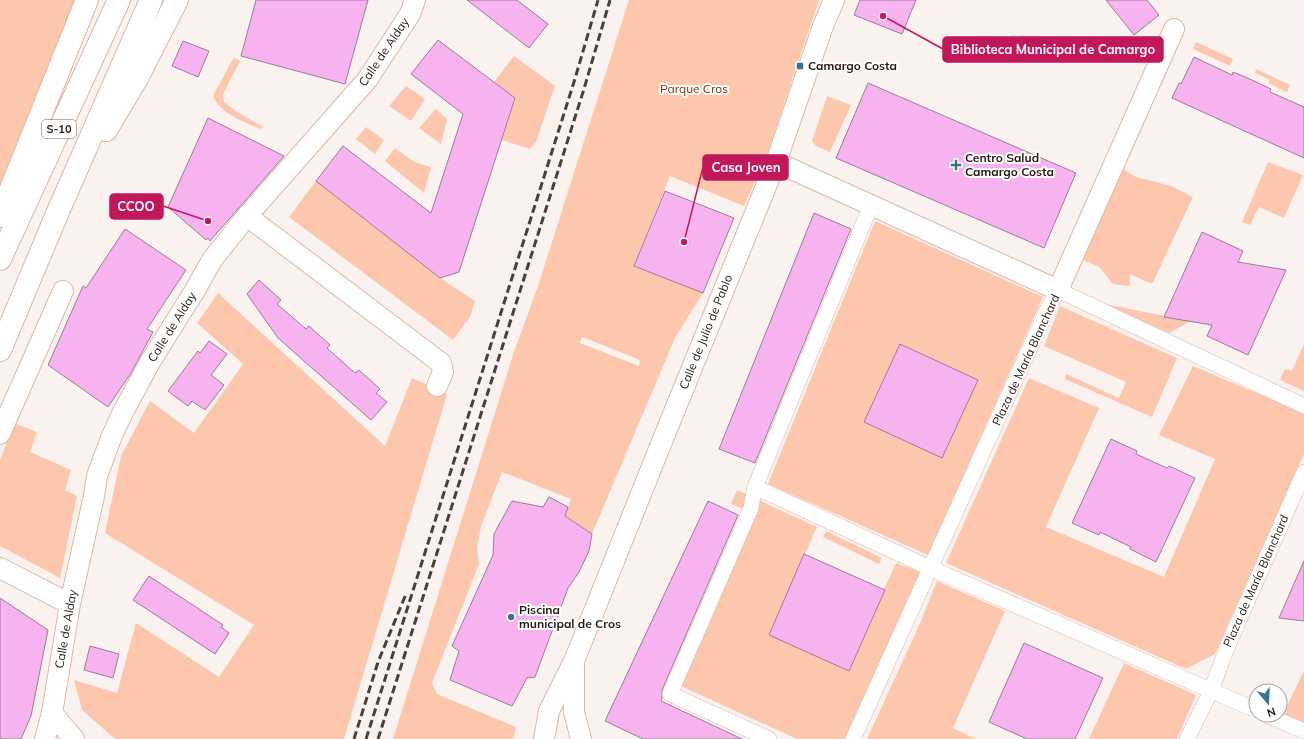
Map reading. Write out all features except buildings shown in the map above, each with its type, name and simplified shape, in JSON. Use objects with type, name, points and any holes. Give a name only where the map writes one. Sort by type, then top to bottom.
[{"type":"highway","points":[[0,216],[87,0]]},
{"type":"highway","name":"S-10","points":[[0,258],[119,0]]},
{"type":"highway","name":"S-10","points":[[0,350],[57,214],[151,0]]},
{"type":"highway","points":[[57,214],[137,78],[177,0]]},
{"type":"street","name":"Calle de Alday","points":[[45,739],[52,714],[70,604],[97,476],[119,420],[150,362],[194,292],[212,260],[247,216],[367,80],[410,14],[415,0]]},
{"type":"street","name":"Calle de Julio de Pablo","points":[[544,739],[549,711],[574,661],[776,162],[823,26],[834,0]]},
{"type":"street","points":[[776,162],[1058,290],[1174,29]]},
{"type":"street","points":[[769,739],[670,694],[751,508],[755,487],[871,205]]},
{"type":"street","points":[[247,216],[441,363],[443,372],[437,386]]},
{"type":"street","name":"Plaza de María Blanchard","points":[[853,739],[1047,310],[1058,290],[1304,406]]},
{"type":"street","points":[[0,434],[63,291]]},
{"type":"street","name":"Plaza de María Blanchard","points":[[1188,739],[1304,472]]},
{"type":"street","points":[[755,487],[930,568],[1248,707]]},
{"type":"street","points":[[0,568],[70,604]]},
{"type":"street","name":"Calle de Julio de Pablo","points":[[574,661],[574,712],[581,739]]},
{"type":"street","points":[[52,714],[74,739]]},
{"type":"street","points":[[1286,723],[1304,731]]},
{"type":"green space","points":[[0,0],[79,0],[0,188]]},
{"type":"green space","name":"Parque Cros","points":[[629,0],[819,0],[766,158],[744,206],[670,176],[634,266],[703,293],[675,338],[592,534],[565,516],[571,499],[502,472],[481,527],[477,547],[479,564],[432,683],[437,694],[516,727],[513,739],[393,739],[514,352],[538,286]],"holes":[[[582,337],[640,360],[639,366],[580,343]]]},
{"type":"green space","points":[[1196,42],[1233,59],[1230,66],[1193,49]]},
{"type":"green space","points":[[514,56],[555,86],[536,142],[530,149],[502,140],[515,98],[494,82]]},
{"type":"green space","points":[[234,57],[240,61],[223,94],[224,102],[237,112],[263,127],[260,129],[240,120],[221,108],[213,96]]},
{"type":"green space","points":[[1256,69],[1290,85],[1287,92],[1268,83],[1270,80],[1255,73]]},
{"type":"green space","points":[[406,86],[425,99],[411,121],[389,106]]},
{"type":"green space","points":[[827,96],[851,105],[830,152],[816,146],[812,141]]},
{"type":"green space","points":[[436,109],[447,119],[441,144],[419,128]]},
{"type":"green space","points":[[366,127],[384,140],[375,154],[356,139]]},
{"type":"green space","points":[[395,148],[414,162],[431,167],[424,193],[385,161]]},
{"type":"green space","points":[[1268,162],[1303,175],[1284,218],[1259,207],[1250,225],[1242,222]]},
{"type":"green space","points":[[1121,168],[1136,177],[1171,186],[1193,197],[1152,284],[1130,274],[1130,286],[1113,284],[1099,267],[1083,260]]},
{"type":"green space","points":[[316,181],[440,278],[475,301],[470,317],[453,340],[289,217]]},
{"type":"green space","points":[[875,221],[1043,297],[928,555],[768,484]]},
{"type":"green space","points":[[218,293],[385,446],[412,378],[447,394],[344,739],[115,739],[82,710],[74,680],[117,693],[136,623],[219,677],[254,625],[105,533],[121,456],[150,401],[194,433],[243,364],[197,323]]},
{"type":"green space","points":[[1104,304],[1191,321],[1169,333]]},
{"type":"green space","points":[[1060,306],[1177,358],[1152,417],[1065,379],[1066,374],[1119,398],[1126,382],[1044,346]]},
{"type":"green space","points":[[1304,344],[1304,391],[1280,380],[1285,369],[1292,371]]},
{"type":"green space","points":[[1193,366],[1304,413],[1304,454],[1215,654],[1186,669],[946,563],[1029,378],[1099,408],[1046,527],[1164,577],[1215,459],[1159,435]]},
{"type":"green space","points":[[14,423],[37,432],[30,452],[71,470],[65,490],[77,496],[60,578],[0,546],[0,460]]},
{"type":"green space","points":[[737,490],[817,527],[769,635],[848,669],[896,563],[920,572],[846,739],[797,739],[670,681],[748,511],[731,504]]},
{"type":"green space","points":[[826,531],[882,558],[879,564],[823,537]]},
{"type":"green space","points":[[937,581],[1005,611],[953,728],[976,739],[867,739],[918,628]]},
{"type":"green space","points":[[1124,663],[1196,695],[1177,739],[1089,739]]},
{"type":"green space","points":[[1304,671],[1304,723],[1288,716],[1288,704]]},
{"type":"railway","points":[[366,739],[574,82],[598,0]]},
{"type":"railway","points":[[378,739],[584,89],[610,0]]},
{"type":"railway","points":[[354,739],[378,662],[406,594]]},
{"type":"place","name":"Biblioteca Municipal de Camargo","points":[[883,16]]},
{"type":"place","name":"Camargo Costa","points":[[800,66]]},
{"type":"place","name":"Centro Salud Camargo Costa","points":[[956,165]]},
{"type":"place","name":"CCOO","points":[[208,221]]},
{"type":"place","name":"Casa Joven","points":[[684,242]]},
{"type":"place","name":"Piscina municipal de Cros","points":[[511,617]]}]
